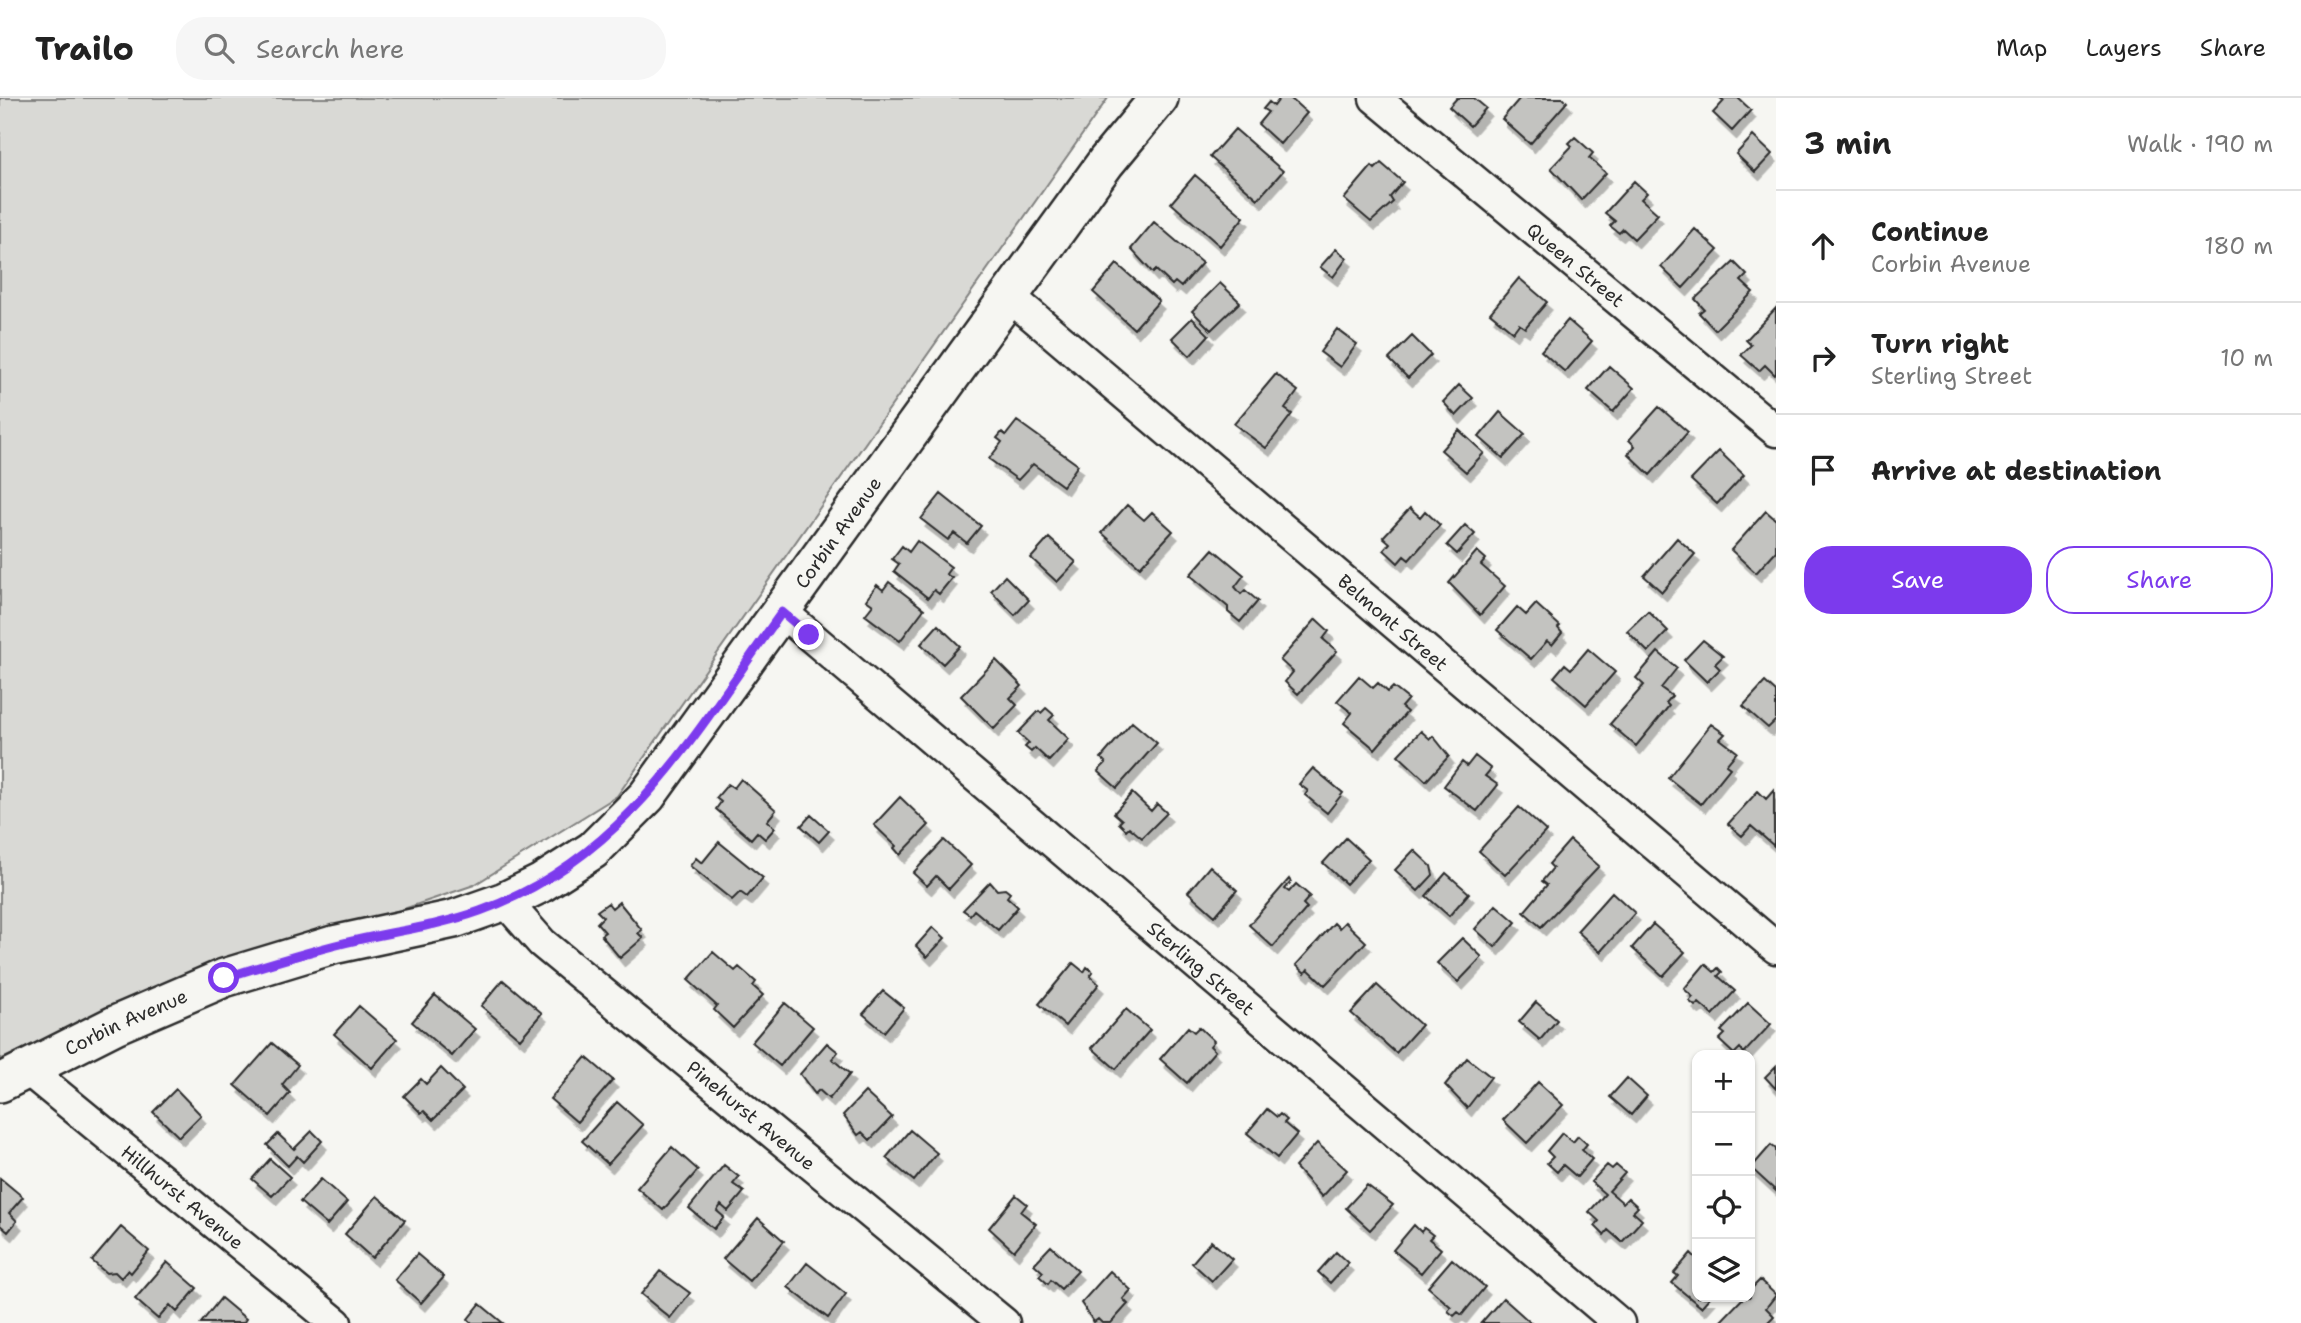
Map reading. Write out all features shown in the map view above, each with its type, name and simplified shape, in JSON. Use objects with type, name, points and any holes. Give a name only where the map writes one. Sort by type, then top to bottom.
[{"type":"main road","name":"Corbin Avenue","points":[[14,1076],[115,1025],[224,978],[333,946],[454,919],[505,901],[565,870],[620,826],[647,796],[1107,162],[1159,98]]},
{"type":"street","name":"Queen Street","points":[[1374,98],[1776,431]]},
{"type":"street","name":"Belmont Street","points":[[1009,296],[1776,948]]},
{"type":"street","name":"Sterling Street","points":[[782,612],[1619,1323]]},
{"type":"street","name":"Pinehurst Avenue","points":[[505,901],[542,943],[1004,1323]]},
{"type":"street","name":"Hillhurst Avenue","points":[[14,1076],[337,1323]]},
{"type":"shaded area","points":[[0,98],[1108,98],[617,796],[474,885],[108,1010],[0,1060]]},
{"type":"building","points":[[1280,98],[1290,98],[1307,113],[1280,144],[1258,124],[1268,112],[1263,109],[1269,102],[1274,106]]},
{"type":"building","points":[[1457,98],[1474,98],[1486,108],[1470,126],[1449,107]]},
{"type":"building","points":[[1520,98],[1563,98],[1567,102],[1530,144],[1502,119]]},
{"type":"building","points":[[1720,98],[1738,98],[1751,110],[1732,131],[1713,113],[1724,101]]},
{"type":"building","points":[[1235,129],[1283,171],[1258,199],[1210,157]]},
{"type":"building","points":[[1753,136],[1772,154],[1755,172],[1736,154]]},
{"type":"building","points":[[1575,137],[1593,153],[1589,158],[1606,173],[1581,200],[1551,168],[1572,146],[1569,143]]},
{"type":"building","points":[[1381,163],[1403,182],[1390,197],[1393,202],[1371,222],[1344,199],[1372,166],[1375,169]]},
{"type":"building","points":[[1195,175],[1244,217],[1220,246],[1171,203]]},
{"type":"building","points":[[1634,181],[1647,193],[1641,199],[1658,214],[1634,239],[1623,229],[1619,233],[1610,226],[1615,221],[1605,213]]},
{"type":"building","points":[[1154,222],[1202,263],[1181,287],[1175,282],[1172,285],[1156,270],[1153,273],[1131,249]]},
{"type":"building","points":[[1695,229],[1718,250],[1683,288],[1661,267]]},
{"type":"building","points":[[1336,249],[1347,258],[1333,277],[1320,267]]},
{"type":"building","points":[[1734,262],[1747,275],[1741,281],[1753,292],[1715,330],[1699,313],[1704,309],[1695,299]]},
{"type":"building","points":[[1117,264],[1159,301],[1134,329],[1093,292]]},
{"type":"building","points":[[1519,278],[1547,302],[1525,328],[1519,324],[1513,332],[1490,313]]},
{"type":"building","points":[[1220,283],[1240,302],[1211,330],[1192,311]]},
{"type":"building","points":[[1776,308],[1775,375],[1765,365],[1759,371],[1741,355],[1751,345],[1746,340]]},
{"type":"building","points":[[1192,318],[1209,335],[1190,356],[1172,338]]},
{"type":"building","points":[[1568,320],[1592,341],[1565,372],[1541,351]]},
{"type":"building","points":[[1337,329],[1357,344],[1340,367],[1320,352]]},
{"type":"building","points":[[1412,336],[1431,355],[1408,378],[1389,359]]},
{"type":"building","points":[[1609,366],[1634,388],[1613,412],[1588,390]]},
{"type":"building","points":[[1276,374],[1298,391],[1285,409],[1292,414],[1266,448],[1234,424]]},
{"type":"building","points":[[1459,385],[1473,398],[1456,416],[1443,402]]},
{"type":"building","points":[[1659,407],[1688,432],[1650,475],[1628,454],[1635,446],[1629,440]]},
{"type":"building","points":[[1500,412],[1525,434],[1503,458],[1479,437]]},
{"type":"building","points":[[1017,421],[1078,465],[1063,486],[1033,464],[1018,480],[989,459],[1002,442],[997,438],[1002,432],[1006,435]]},
{"type":"building","points":[[1459,430],[1484,453],[1466,472],[1441,450]]},
{"type":"building","points":[[1719,451],[1744,475],[1717,504],[1691,480]]},
{"type":"building","points":[[941,494],[981,526],[967,543],[954,533],[948,540],[921,519]]},
{"type":"building","points":[[1127,505],[1144,520],[1152,512],[1173,531],[1140,567],[1102,533]]},
{"type":"building","points":[[1410,508],[1420,517],[1425,511],[1440,525],[1409,560],[1404,556],[1398,563],[1384,550],[1390,543],[1383,537]]},
{"type":"building","points":[[1766,511],[1776,520],[1776,551],[1756,573],[1731,550]]},
{"type":"building","points":[[1465,525],[1475,534],[1457,554],[1447,545]]},
{"type":"building","points":[[1049,538],[1076,562],[1057,582],[1031,558]]},
{"type":"building","points":[[1677,538],[1695,554],[1662,592],[1644,576]]},
{"type":"building","points":[[917,541],[951,567],[946,574],[952,578],[939,594],[934,590],[928,598],[894,571],[899,564],[892,559],[902,546],[909,552]]},
{"type":"building","points":[[1213,549],[1244,575],[1235,587],[1241,594],[1245,590],[1258,601],[1240,622],[1228,612],[1228,607],[1190,575]]},
{"type":"building","points":[[1477,551],[1486,559],[1481,565],[1505,586],[1480,615],[1449,583]]},
{"type":"building","points":[[1005,576],[1029,600],[1015,615],[991,591]]},
{"type":"building","points":[[889,582],[924,609],[900,641],[865,615],[873,605],[866,600],[877,585],[883,590]]},
{"type":"building","points":[[1536,604],[1560,626],[1558,628],[1562,633],[1552,645],[1547,641],[1531,659],[1497,630],[1517,607],[1526,615]]},
{"type":"building","points":[[1648,611],[1668,631],[1648,652],[1627,631]]},
{"type":"building","points":[[1316,619],[1329,631],[1323,639],[1337,651],[1298,694],[1285,682],[1293,672],[1280,660]]},
{"type":"building","points":[[938,625],[960,646],[943,664],[921,644]]},
{"type":"building","points":[[1703,640],[1723,656],[1715,664],[1720,669],[1707,682],[1684,660]]},
{"type":"building","points":[[1588,649],[1615,672],[1586,705],[1554,677],[1565,664],[1571,669]]},
{"type":"building","points":[[1658,652],[1677,668],[1661,688],[1672,696],[1666,703],[1669,706],[1636,746],[1610,724],[1644,685],[1636,678]]},
{"type":"building","points":[[996,660],[1022,686],[1010,698],[1017,705],[994,729],[961,696]]},
{"type":"building","points":[[1359,676],[1373,688],[1378,683],[1388,692],[1393,687],[1408,699],[1401,707],[1407,712],[1375,749],[1344,723],[1352,713],[1337,701]]},
{"type":"building","points":[[1765,682],[1776,692],[1776,720],[1768,728],[1743,706]]},
{"type":"building","points":[[1046,708],[1054,715],[1049,720],[1069,739],[1049,761],[1035,748],[1031,752],[1025,747],[1029,743],[1018,733],[1039,711],[1041,713]]},
{"type":"building","points":[[1132,722],[1157,743],[1117,788],[1098,771],[1106,763],[1101,758]]},
{"type":"building","points":[[1711,724],[1725,734],[1720,739],[1737,752],[1726,765],[1730,768],[1701,804],[1668,778]]},
{"type":"building","points":[[1421,731],[1430,739],[1433,736],[1449,756],[1426,781],[1398,755]]},
{"type":"building","points":[[1475,756],[1491,769],[1485,776],[1498,785],[1477,811],[1444,786],[1462,762],[1467,766]]},
{"type":"building","points":[[1313,768],[1343,793],[1327,813],[1305,795],[1308,791],[1299,784]]},
{"type":"building","points":[[741,779],[776,810],[767,821],[775,828],[765,839],[757,832],[751,839],[716,809],[721,802],[716,798],[728,784],[734,788]]},
{"type":"building","points":[[1774,790],[1774,846],[1751,826],[1742,836],[1728,824],[1758,791],[1766,799]]},
{"type":"building","points":[[1132,793],[1151,811],[1157,804],[1167,813],[1142,838],[1129,827],[1126,830],[1119,823],[1122,820],[1114,813]]},
{"type":"building","points":[[900,797],[929,825],[900,855],[894,848],[896,846],[874,825]]},
{"type":"building","points":[[1519,807],[1546,831],[1505,875],[1479,851]]},
{"type":"building","points":[[811,815],[829,831],[819,842],[801,826]]},
{"type":"building","points":[[1346,838],[1369,859],[1346,884],[1323,863]]},
{"type":"building","points":[[944,840],[971,865],[949,889],[936,876],[927,886],[913,873]]},
{"type":"building","points":[[1570,840],[1599,866],[1541,927],[1524,912],[1547,885],[1542,881],[1553,868],[1549,864]]},
{"type":"building","points":[[719,842],[763,878],[747,897],[740,892],[732,900],[690,866],[696,858],[702,863]]},
{"type":"building","points":[[1414,850],[1431,866],[1433,875],[1418,891],[1395,870]]},
{"type":"building","points":[[1210,866],[1237,890],[1215,916],[1188,892]]},
{"type":"building","points":[[1446,873],[1469,893],[1449,916],[1426,896]]},
{"type":"building","points":[[1289,879],[1291,882],[1285,889],[1289,892],[1296,884],[1310,896],[1303,904],[1307,908],[1273,947],[1249,925]]},
{"type":"building","points":[[990,882],[997,890],[1005,889],[1010,893],[1007,897],[1018,907],[998,930],[974,910],[970,915],[963,910]]},
{"type":"building","points":[[1612,892],[1635,913],[1600,952],[1577,931]]},
{"type":"building","points":[[619,902],[642,930],[638,933],[643,938],[620,958],[601,935],[605,932],[597,923],[603,917],[597,911],[608,903],[612,908]]},
{"type":"building","points":[[1496,905],[1516,922],[1495,947],[1475,929]]},
{"type":"building","points":[[1345,922],[1366,942],[1325,985],[1308,969],[1305,973],[1296,965],[1334,923],[1339,928]]},
{"type":"building","points":[[1653,924],[1685,952],[1663,976],[1632,948]]},
{"type":"building","points":[[933,927],[945,938],[927,957],[916,946]]},
{"type":"building","points":[[1462,938],[1482,957],[1458,982],[1437,963]]},
{"type":"building","points":[[713,952],[735,971],[739,967],[756,982],[753,986],[763,995],[733,1028],[714,1010],[717,1006],[688,980]]},
{"type":"building","points":[[1073,963],[1084,972],[1087,967],[1093,972],[1090,976],[1099,984],[1065,1026],[1039,1004]]},
{"type":"building","points":[[1705,964],[1714,972],[1718,968],[1722,972],[1718,976],[1735,991],[1713,1015],[1699,1003],[1695,1006],[1689,1001],[1693,997],[1684,989]]},
{"type":"building","points":[[503,980],[542,1013],[520,1039],[481,1006]]},
{"type":"building","points":[[1377,985],[1421,1025],[1396,1053],[1351,1013]]},
{"type":"building","points":[[883,991],[904,1008],[884,1032],[863,1014]]},
{"type":"building","points":[[435,995],[475,1029],[452,1056],[412,1022]]},
{"type":"building","points":[[1536,1002],[1557,1020],[1540,1040],[1519,1022]]},
{"type":"building","points":[[785,1003],[813,1027],[780,1066],[752,1042]]},
{"type":"building","points":[[1748,1003],[1771,1024],[1747,1050],[1730,1050],[1719,1040],[1725,1034],[1721,1031]]},
{"type":"building","points":[[359,1006],[397,1039],[372,1068],[334,1034]]},
{"type":"building","points":[[1126,1009],[1150,1030],[1116,1069],[1092,1048]]},
{"type":"building","points":[[1188,1027],[1194,1032],[1199,1027],[1214,1041],[1210,1046],[1215,1051],[1187,1083],[1160,1059]]},
{"type":"building","points":[[272,1043],[298,1065],[282,1085],[290,1093],[270,1116],[235,1085]]},
{"type":"building","points":[[827,1043],[838,1052],[832,1059],[850,1074],[829,1099],[819,1090],[815,1094],[800,1074]]},
{"type":"building","points":[[586,1057],[613,1080],[577,1122],[550,1099]]},
{"type":"building","points":[[1467,1058],[1491,1077],[1467,1108],[1445,1085]]},
{"type":"building","points":[[1776,1066],[1776,1089],[1765,1077]]},
{"type":"building","points":[[441,1068],[463,1090],[433,1120],[424,1111],[421,1113],[404,1096],[421,1079],[426,1084]]},
{"type":"building","points":[[1627,1078],[1647,1096],[1631,1115],[1610,1097]]},
{"type":"building","points":[[1538,1082],[1563,1105],[1527,1143],[1503,1120]]},
{"type":"building","points":[[176,1089],[201,1115],[179,1137],[153,1112]]},
{"type":"building","points":[[865,1092],[892,1117],[870,1140],[862,1132],[858,1135],[843,1115]]},
{"type":"building","points":[[617,1102],[643,1125],[608,1164],[582,1141]]},
{"type":"building","points":[[1267,1109],[1277,1117],[1280,1114],[1287,1120],[1284,1123],[1297,1134],[1277,1158],[1247,1133]]},
{"type":"building","points":[[910,1130],[937,1153],[914,1181],[886,1158]]},
{"type":"building","points":[[312,1131],[322,1141],[303,1162],[297,1156],[288,1166],[267,1145],[278,1134],[294,1149]]},
{"type":"building","points":[[1562,1133],[1573,1142],[1578,1136],[1587,1144],[1582,1150],[1592,1159],[1577,1177],[1563,1165],[1557,1172],[1547,1163],[1553,1157],[1547,1151]]},
{"type":"building","points":[[1317,1143],[1347,1170],[1322,1197],[1295,1167]]},
{"type":"building","points":[[1771,1145],[1776,1149],[1776,1191],[1755,1172],[1755,1163]]},
{"type":"building","points":[[672,1147],[698,1170],[663,1210],[637,1188]]},
{"type":"building","points":[[270,1159],[290,1177],[272,1196],[252,1179]]},
{"type":"building","points":[[724,1165],[739,1177],[733,1184],[744,1192],[728,1211],[721,1205],[717,1211],[724,1217],[714,1229],[689,1208]]},
{"type":"building","points":[[1607,1165],[1612,1169],[1616,1165],[1625,1173],[1609,1191],[1623,1203],[1628,1198],[1638,1207],[1633,1212],[1642,1220],[1622,1242],[1608,1230],[1604,1235],[1595,1226],[1599,1221],[1589,1212],[1605,1194],[1591,1182]]},
{"type":"building","points":[[0,1178],[23,1197],[9,1213],[17,1221],[8,1232],[0,1225]]},
{"type":"building","points":[[321,1179],[347,1202],[327,1225],[300,1202]]},
{"type":"building","points":[[1367,1185],[1393,1205],[1370,1230],[1346,1208]]},
{"type":"building","points":[[1016,1195],[1027,1204],[1021,1212],[1036,1224],[1014,1251],[989,1228]]},
{"type":"building","points":[[377,1196],[405,1220],[372,1258],[345,1234]]},
{"type":"building","points":[[758,1218],[784,1241],[749,1281],[723,1259]]},
{"type":"building","points":[[1414,1225],[1421,1232],[1424,1228],[1433,1235],[1429,1239],[1441,1249],[1421,1273],[1393,1250]]},
{"type":"building","points":[[121,1227],[149,1251],[131,1273],[128,1270],[121,1278],[115,1272],[106,1273],[92,1261]]},
{"type":"building","points":[[1211,1241],[1232,1259],[1212,1281],[1192,1263]]},
{"type":"building","points":[[1051,1246],[1078,1271],[1061,1289],[1051,1280],[1048,1284],[1039,1276],[1043,1272],[1034,1264]]},
{"type":"building","points":[[1336,1252],[1348,1263],[1330,1283],[1318,1272]]},
{"type":"building","points":[[1691,1253],[1692,1300],[1672,1283],[1678,1276],[1674,1273]]},
{"type":"building","points":[[417,1254],[444,1277],[421,1303],[395,1280]]},
{"type":"building","points":[[1452,1259],[1485,1287],[1462,1315],[1458,1312],[1454,1316],[1448,1311],[1451,1307],[1428,1287]]},
{"type":"building","points":[[167,1262],[197,1288],[177,1312],[170,1305],[158,1319],[135,1299]]},
{"type":"building","points":[[807,1263],[846,1294],[828,1318],[788,1287]]},
{"type":"building","points":[[660,1271],[690,1293],[670,1318],[641,1294]]},
{"type":"building","points":[[1110,1271],[1131,1290],[1123,1299],[1128,1304],[1111,1323],[1102,1323],[1098,1319],[1094,1322],[1081,1303]]},
{"type":"building","points":[[1760,1280],[1776,1295],[1766,1308],[1774,1316],[1767,1323],[1719,1323],[1739,1302],[1755,1302],[1755,1285]]},
{"type":"building","points":[[221,1298],[246,1319],[243,1323],[201,1323]]},
{"type":"building","points":[[1503,1298],[1531,1323],[1481,1323]]},
{"type":"building","points":[[480,1304],[503,1323],[472,1323],[468,1319]]},
{"type":"route","points":[[224,978],[275,961],[481,911],[565,870],[620,826],[647,796],[782,612],[809,635]]}]
